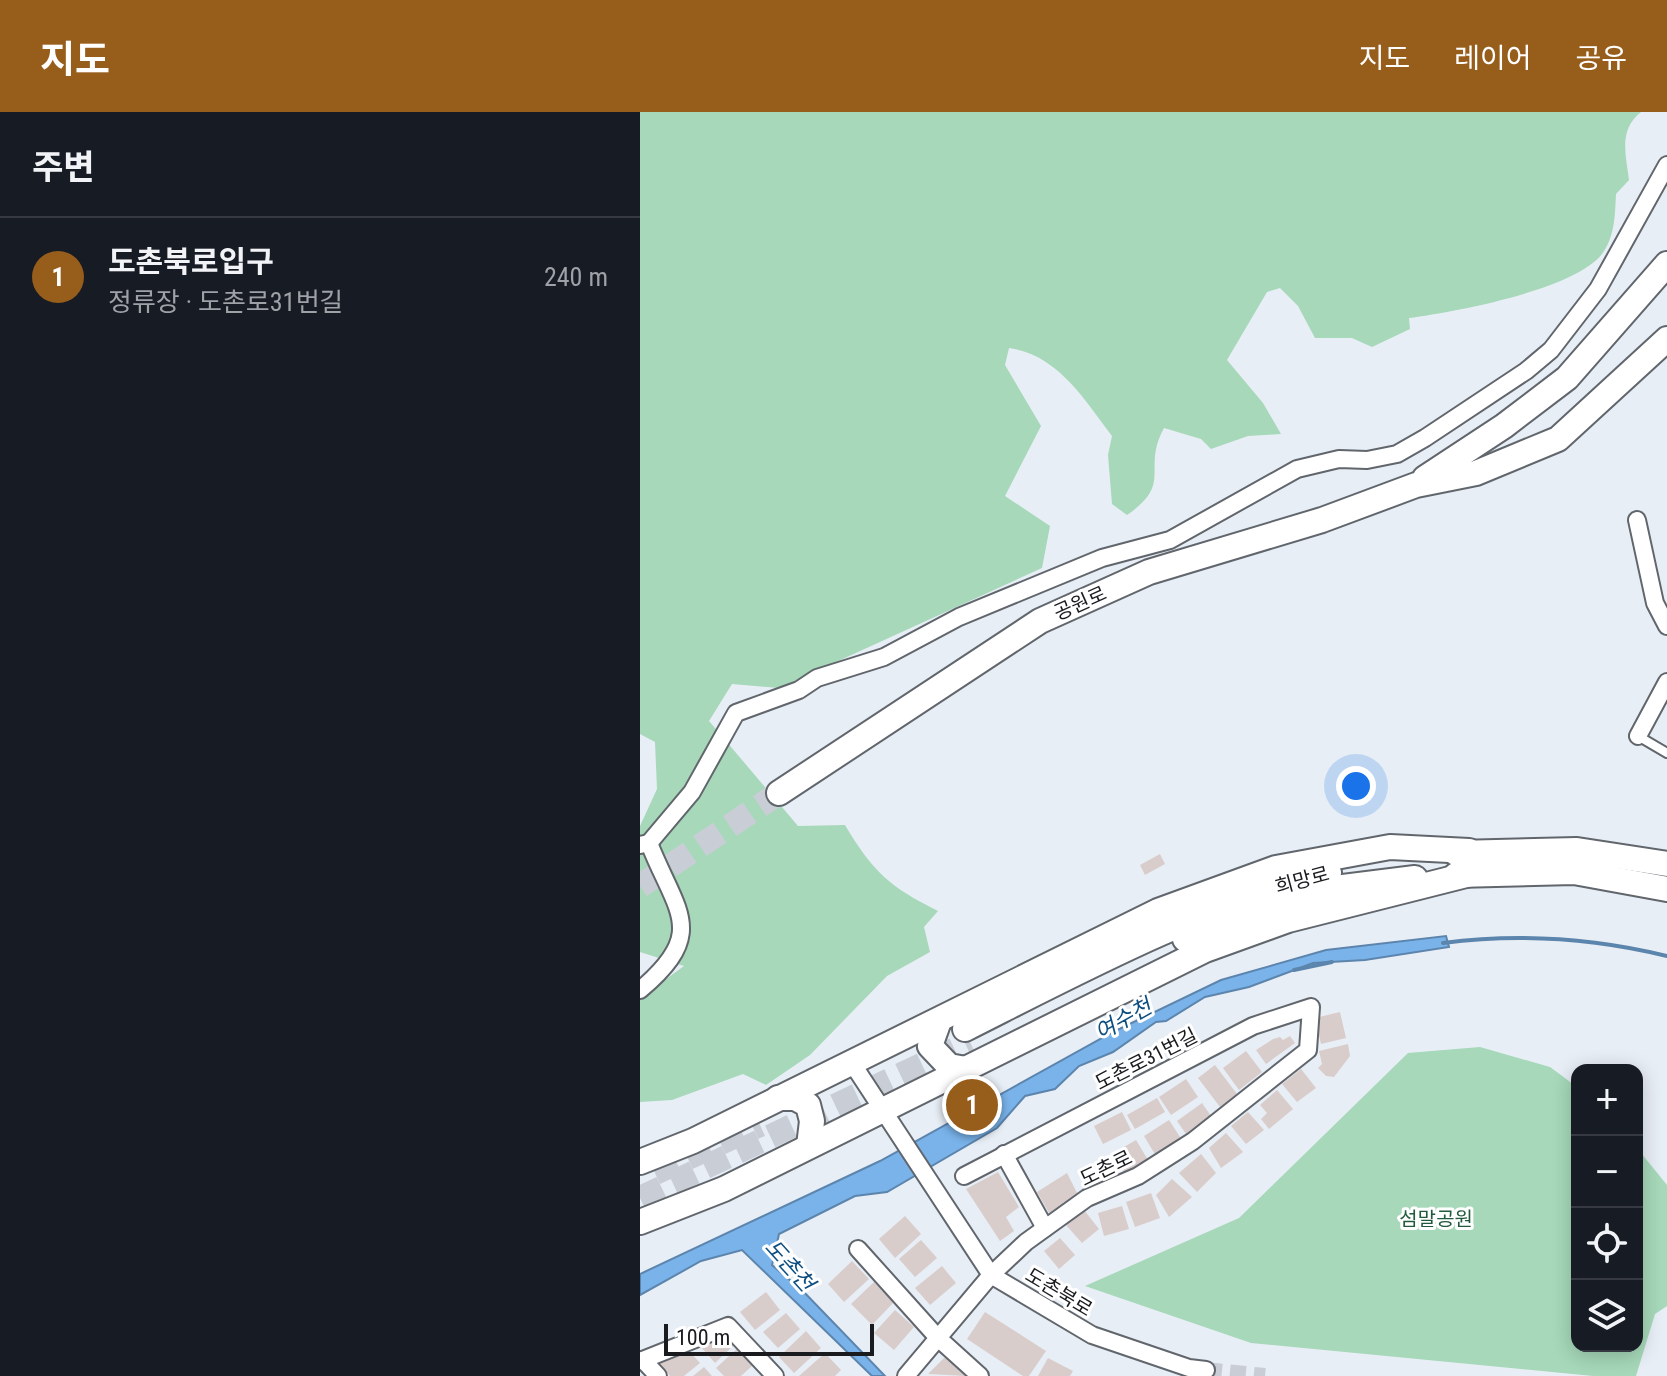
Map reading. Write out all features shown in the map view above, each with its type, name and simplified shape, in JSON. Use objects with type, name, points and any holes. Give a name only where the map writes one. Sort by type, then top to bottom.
[{"type":"main road","name":"공원로","points":[[1416,485],[1504,426],[1567,378],[1667,264]]},
{"type":"main road","name":"공원로","points":[[779,793],[1040,621],[1149,572],[1322,520],[1416,485],[1476,473],[1558,439],[1667,339]]},
{"type":"main road","points":[[640,1162],[693,1141],[1158,911],[1276,868],[1390,847],[1469,862]]},
{"type":"main road","name":"희망로","points":[[967,1036],[1211,927],[1343,887],[1469,862],[1577,850],[1667,864]]},
{"type":"main road","name":"희망로","points":[[1469,862],[1574,872],[1667,889]]},
{"type":"main road","points":[[640,1222],[724,1189],[809,1146],[888,1117],[966,1069],[1205,950],[1469,862]]},
{"type":"main road","points":[[939,1021],[930,1046],[949,1066],[966,1069]]},
{"type":"main road","points":[[778,1098],[795,1098],[808,1105],[812,1121],[809,1146]]},
{"type":"street","points":[[640,990],[669,963],[679,948],[682,927],[679,908],[644,844],[692,792],[736,713],[799,690],[817,678],[884,657],[959,617],[1102,558],[1170,540],[1297,469],[1339,459],[1367,460],[1397,454],[1513,380],[1551,350],[1598,289],[1667,165]]},
{"type":"street","points":[[1637,520],[1655,603],[1667,626]]},
{"type":"street","points":[[1638,736],[1667,682]]},
{"type":"street","name":"도촌로31번길","points":[[964,1176],[1253,1026],[1311,1007],[1308,1050]]},
{"type":"street","name":"도촌로","points":[[912,1369],[991,1275],[1045,1228],[1087,1198],[1138,1176],[1193,1141],[1308,1050]]},
{"type":"street","points":[[852,1063],[888,1117]]},
{"type":"street","name":"도촌북로","points":[[888,1117],[932,1189],[991,1275],[1092,1335],[1189,1368],[1206,1370]]},
{"type":"street","points":[[1004,1154],[1045,1228]]},
{"type":"street","points":[[858,1249],[938,1338],[980,1376]]},
{"type":"street","points":[[658,1376],[641,1361],[728,1326],[775,1376]]},
{"type":"lane","points":[[1638,736],[1667,753]]},
{"type":"green space","points":[[640,112],[1641,112],[1626,135],[1629,180],[1616,194],[1610,240],[1602,254],[1588,267],[1512,297],[1409,318],[1410,329],[1372,347],[1352,338],[1315,338],[1298,306],[1280,288],[1267,292],[1227,360],[1263,403],[1281,434],[1248,436],[1211,449],[1201,439],[1164,428],[1155,455],[1153,484],[1149,494],[1127,515],[1112,504],[1108,455],[1112,436],[1056,369],[1042,359],[1009,348],[1005,365],[1041,426],[1005,496],[1050,526],[1042,568],[779,688],[732,684],[709,721],[798,826],[845,825],[884,877],[938,911],[924,927],[930,952],[887,976],[810,1055],[766,1085],[743,1074],[672,1100],[640,1102],[640,998],[684,966],[640,952],[640,826],[657,789],[655,742],[640,734]]},
{"type":"green space","name":"섬말공원","points":[[1480,1047],[1550,1067],[1571,1083],[1571,1352],[1643,1352],[1643,1155],[1667,1185],[1667,1306],[1655,1314],[1636,1376],[1593,1376],[1251,1343],[1085,1286],[1239,1218],[1408,1053]]},
{"type":"water","points":[[1446,936],[1449,947],[1365,960],[1313,963],[1249,987],[1205,997],[1166,1021],[1156,1022],[1113,1052],[1079,1066],[1055,1089],[1025,1096],[997,1128],[887,1192],[855,1196],[779,1234],[772,1265],[801,1289],[885,1376],[872,1376],[742,1250],[701,1261],[640,1295],[640,1274],[880,1161],[1113,1032],[1221,980],[1326,950]]},
{"type":"building","points":[[1160,854],[1165,864],[1145,875],[1140,865]]},
{"type":"building","points":[[1340,1012],[1346,1038],[1321,1044],[1315,1018]]},
{"type":"building","points":[[1290,1036],[1295,1043],[1266,1064],[1256,1050],[1273,1039],[1280,1037],[1283,1040]]},
{"type":"building","points":[[1348,1044],[1350,1056],[1334,1077],[1326,1076],[1318,1068],[1322,1064],[1319,1051]]},
{"type":"building","points":[[1246,1051],[1262,1072],[1239,1090],[1223,1068]]},
{"type":"building","points":[[1215,1065],[1237,1094],[1220,1107],[1198,1078]]},
{"type":"building","points":[[1301,1069],[1316,1088],[1297,1102],[1282,1084]]},
{"type":"building","points":[[1186,1079],[1198,1097],[1171,1115],[1159,1097]]},
{"type":"building","points":[[1277,1090],[1293,1109],[1269,1129],[1261,1119],[1267,1113],[1260,1105]]},
{"type":"building","points":[[1157,1098],[1165,1112],[1135,1129],[1127,1115]]},
{"type":"building","points":[[1202,1103],[1211,1116],[1186,1134],[1177,1121]]},
{"type":"building","points":[[1122,1112],[1131,1130],[1103,1144],[1094,1126]]},
{"type":"building","points":[[1248,1112],[1264,1130],[1246,1144],[1231,1126]]},
{"type":"building","points":[[1169,1120],[1182,1140],[1156,1156],[1144,1136]]},
{"type":"building","points":[[1226,1133],[1243,1152],[1221,1168],[1209,1148]]},
{"type":"building","points":[[1136,1140],[1148,1160],[1125,1174],[1112,1154]]},
{"type":"building","points":[[1201,1154],[1216,1173],[1197,1192],[1179,1173]]},
{"type":"building","points":[[998,1172],[1019,1207],[1006,1217],[1014,1231],[1000,1241],[966,1189]]},
{"type":"building","points":[[1067,1173],[1078,1195],[1049,1213],[1037,1192]]},
{"type":"building","points":[[1172,1179],[1192,1197],[1169,1217],[1156,1195]]},
{"type":"building","points":[[1151,1193],[1160,1218],[1135,1227],[1126,1202]]},
{"type":"building","points":[[1122,1206],[1129,1229],[1104,1236],[1098,1213]]},
{"type":"building","points":[[1084,1210],[1099,1229],[1082,1243],[1066,1225]]},
{"type":"building","points":[[905,1216],[921,1234],[895,1258],[879,1239]]},
{"type":"building","points":[[1060,1238],[1075,1255],[1059,1269],[1044,1251]]},
{"type":"building","points":[[921,1240],[937,1258],[915,1277],[899,1259]]},
{"type":"building","points":[[852,1261],[869,1279],[844,1302],[828,1284]]},
{"type":"building","points":[[942,1266],[956,1283],[930,1305],[915,1288]]},
{"type":"building","points":[[874,1282],[894,1302],[872,1325],[851,1304]]},
{"type":"building","points":[[766,1292],[780,1310],[755,1330],[740,1312]]},
{"type":"building","points":[[895,1310],[914,1327],[894,1350],[874,1333]]},
{"type":"building","points":[[985,1312],[1046,1351],[1029,1376],[1023,1376],[967,1339]]},
{"type":"building","points":[[786,1313],[800,1329],[778,1348],[763,1332]]},
{"type":"building","points":[[806,1331],[821,1348],[794,1373],[779,1357]]},
{"type":"building","points":[[724,1334],[734,1345],[715,1363],[700,1346]]},
{"type":"building","points":[[738,1348],[753,1365],[741,1376],[724,1376],[716,1368]]},
{"type":"building","points":[[689,1351],[700,1363],[684,1376],[670,1376],[656,1360]]},
{"type":"building","points":[[825,1353],[841,1370],[835,1376],[799,1376]]},
{"type":"building","points":[[946,1356],[966,1376],[928,1374]]},
{"type":"building","points":[[1048,1358],[1073,1371],[1070,1376],[1038,1376]]},
{"type":"building","points":[[704,1367],[712,1376],[693,1376]]},
{"type":"waterway","name":"여수천","points":[[1443,943],[1500,938],[1556,939],[1667,956]]},
{"type":"waterway","name":"여수천","points":[[1294,970],[1332,962]]},
{"type":"tunnel","points":[[640,886],[779,793]]},
{"type":"tunnel","points":[[640,1198],[970,1042]]},
{"type":"tunnel","points":[[655,1173],[760,1125]]},
{"type":"tunnel","points":[[1206,1370],[1265,1376]]},
{"type":"place","name":"도촌북로입구","points":[[972,1105]]},
{"type":"water label","name":"도촌천","points":[[790,1265]]}]
